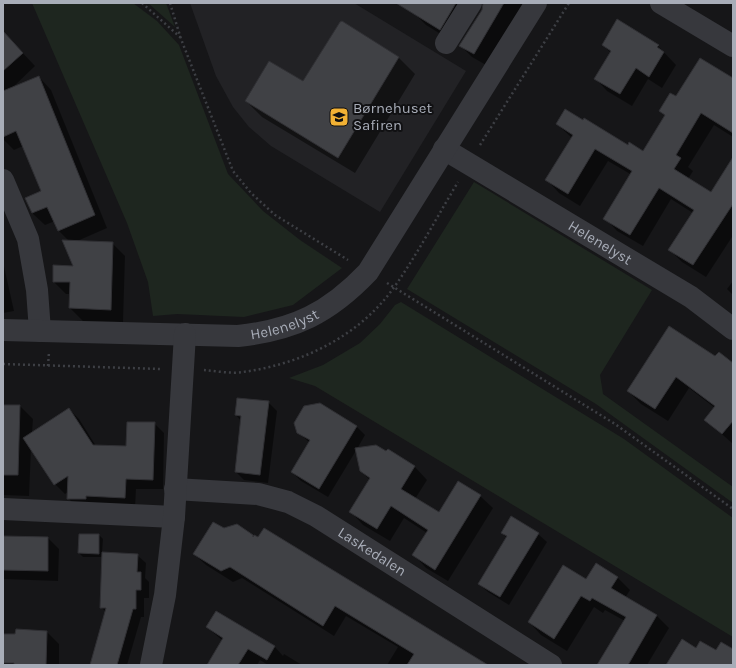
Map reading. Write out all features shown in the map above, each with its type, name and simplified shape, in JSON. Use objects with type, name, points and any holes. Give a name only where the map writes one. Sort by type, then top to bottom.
[{"type":"street","points":[[446,43],[471,3]]},
{"type":"street","name":"Helenelyst","points":[[3,330],[238,336],[265,333],[292,326],[319,313],[339,300],[368,272],[536,3]]},
{"type":"street","points":[[661,3],[733,46]]},
{"type":"street","name":"Helenelyst","points":[[444,149],[691,297],[733,328]]},
{"type":"street","points":[[3,180],[28,239],[37,290],[40,331]]},
{"type":"street","points":[[151,665],[165,595],[174,517],[184,334]]},
{"type":"street","name":"Laskedalen","points":[[175,489],[258,494],[288,502],[316,516],[551,665]]},
{"type":"street","points":[[3,508],[174,517]]},
{"type":"path","points":[[142,3],[182,39]]},
{"type":"path","points":[[170,3],[182,39],[233,171],[251,193],[275,215],[615,424],[733,509]]},
{"type":"path","points":[[3,364],[242,372],[295,361],[329,345],[357,327],[394,287],[569,3]]},
{"type":"shaded area","points":[[32,3],[133,3],[157,21],[179,45],[228,174],[263,211],[300,240],[342,268],[293,305],[244,317],[177,314],[153,316],[148,282],[127,223]]},
{"type":"shaded area","points":[[148,3],[166,3],[175,27]]},
{"type":"shaded area","name":"Børnehuset Safiren","points":[[190,3],[354,3],[466,71],[380,212],[271,146],[249,127],[233,107],[216,76]]},
{"type":"shaded area","points":[[474,182],[652,290],[600,375],[603,394],[733,487],[733,503],[596,404],[407,289]]},
{"type":"shaded area","points":[[401,302],[624,439],[733,518],[733,637],[315,386],[289,378],[323,365],[360,343],[380,324],[395,305]]},
{"type":"building","points":[[396,3],[456,3],[440,30]]},
{"type":"building","points":[[483,3],[504,3],[474,54],[459,46],[482,10]]},
{"type":"building","points":[[617,19],[659,45],[657,47],[664,52],[649,77],[636,68],[620,94],[594,79],[611,51],[602,45]]},
{"type":"building","points":[[342,21],[399,57],[338,158],[245,101],[269,61],[303,81]]},
{"type":"building","points":[[3,31],[23,53],[3,71]]},
{"type":"building","points":[[700,58],[733,78],[733,133],[701,113],[676,155],[681,158],[674,169],[711,192],[733,157],[733,204],[693,265],[668,250],[694,210],[659,188],[630,235],[603,219],[632,171],[595,149],[568,194],[545,180],[573,135],[556,124],[565,109],[583,120],[584,118],[628,145],[629,142],[643,151],[665,115],[659,111],[670,93],[676,96]]},
{"type":"building","points":[[39,76],[95,215],[58,231],[47,207],[32,213],[25,198],[41,191],[16,131],[3,137],[3,91]]},
{"type":"building","points":[[62,240],[113,242],[111,310],[69,308],[70,282],[53,282],[53,265],[73,266]]},
{"type":"building","points":[[669,326],[715,356],[719,352],[733,363],[733,421],[722,434],[704,420],[715,406],[676,377],[655,409],[627,391]]},
{"type":"building","points":[[237,398],[269,401],[260,475],[235,472],[241,416],[235,415]]},
{"type":"building","points":[[320,403],[357,426],[319,489],[291,472],[310,440],[297,433],[294,423],[304,406]]},
{"type":"building","points":[[3,405],[20,405],[18,475],[3,475]]},
{"type":"building","points":[[69,408],[93,445],[126,446],[127,422],[155,422],[153,480],[126,479],[125,498],[86,496],[86,499],[67,499],[68,476],[54,485],[23,438]]},
{"type":"building","points":[[376,445],[386,451],[388,449],[415,466],[401,489],[439,512],[458,481],[481,495],[435,570],[412,555],[428,530],[391,506],[377,529],[349,512],[370,478],[360,471],[355,448]]},
{"type":"building","points":[[511,516],[539,533],[500,597],[478,584],[507,536],[501,533]]},
{"type":"building","points":[[213,522],[224,528],[237,524],[253,535],[253,537],[254,535],[258,537],[264,528],[488,665],[407,665],[414,654],[335,606],[323,626],[230,567],[221,571],[193,554]]},
{"type":"building","points":[[79,534],[99,534],[99,554],[78,553]]},
{"type":"building","points":[[3,536],[48,537],[48,571],[3,570]]},
{"type":"building","points":[[102,552],[138,554],[137,572],[141,572],[141,590],[136,590],[136,609],[133,609],[117,665],[90,665],[106,608],[100,608]]},
{"type":"building","points":[[596,563],[618,577],[611,588],[657,615],[628,665],[597,665],[626,617],[592,598],[590,601],[581,596],[554,639],[528,622],[563,565],[586,579]]},
{"type":"building","points":[[216,611],[275,646],[267,660],[248,649],[238,665],[207,665],[223,638],[206,627]]},
{"type":"building","points":[[16,629],[47,631],[46,665],[14,665],[14,663],[3,663],[3,634],[15,634]]},
{"type":"building","points":[[682,639],[696,648],[700,641],[716,650],[721,642],[733,649],[733,665],[666,665]]},
{"type":"place","name":"Børnehuset Safiren","points":[[339,117]]}]
